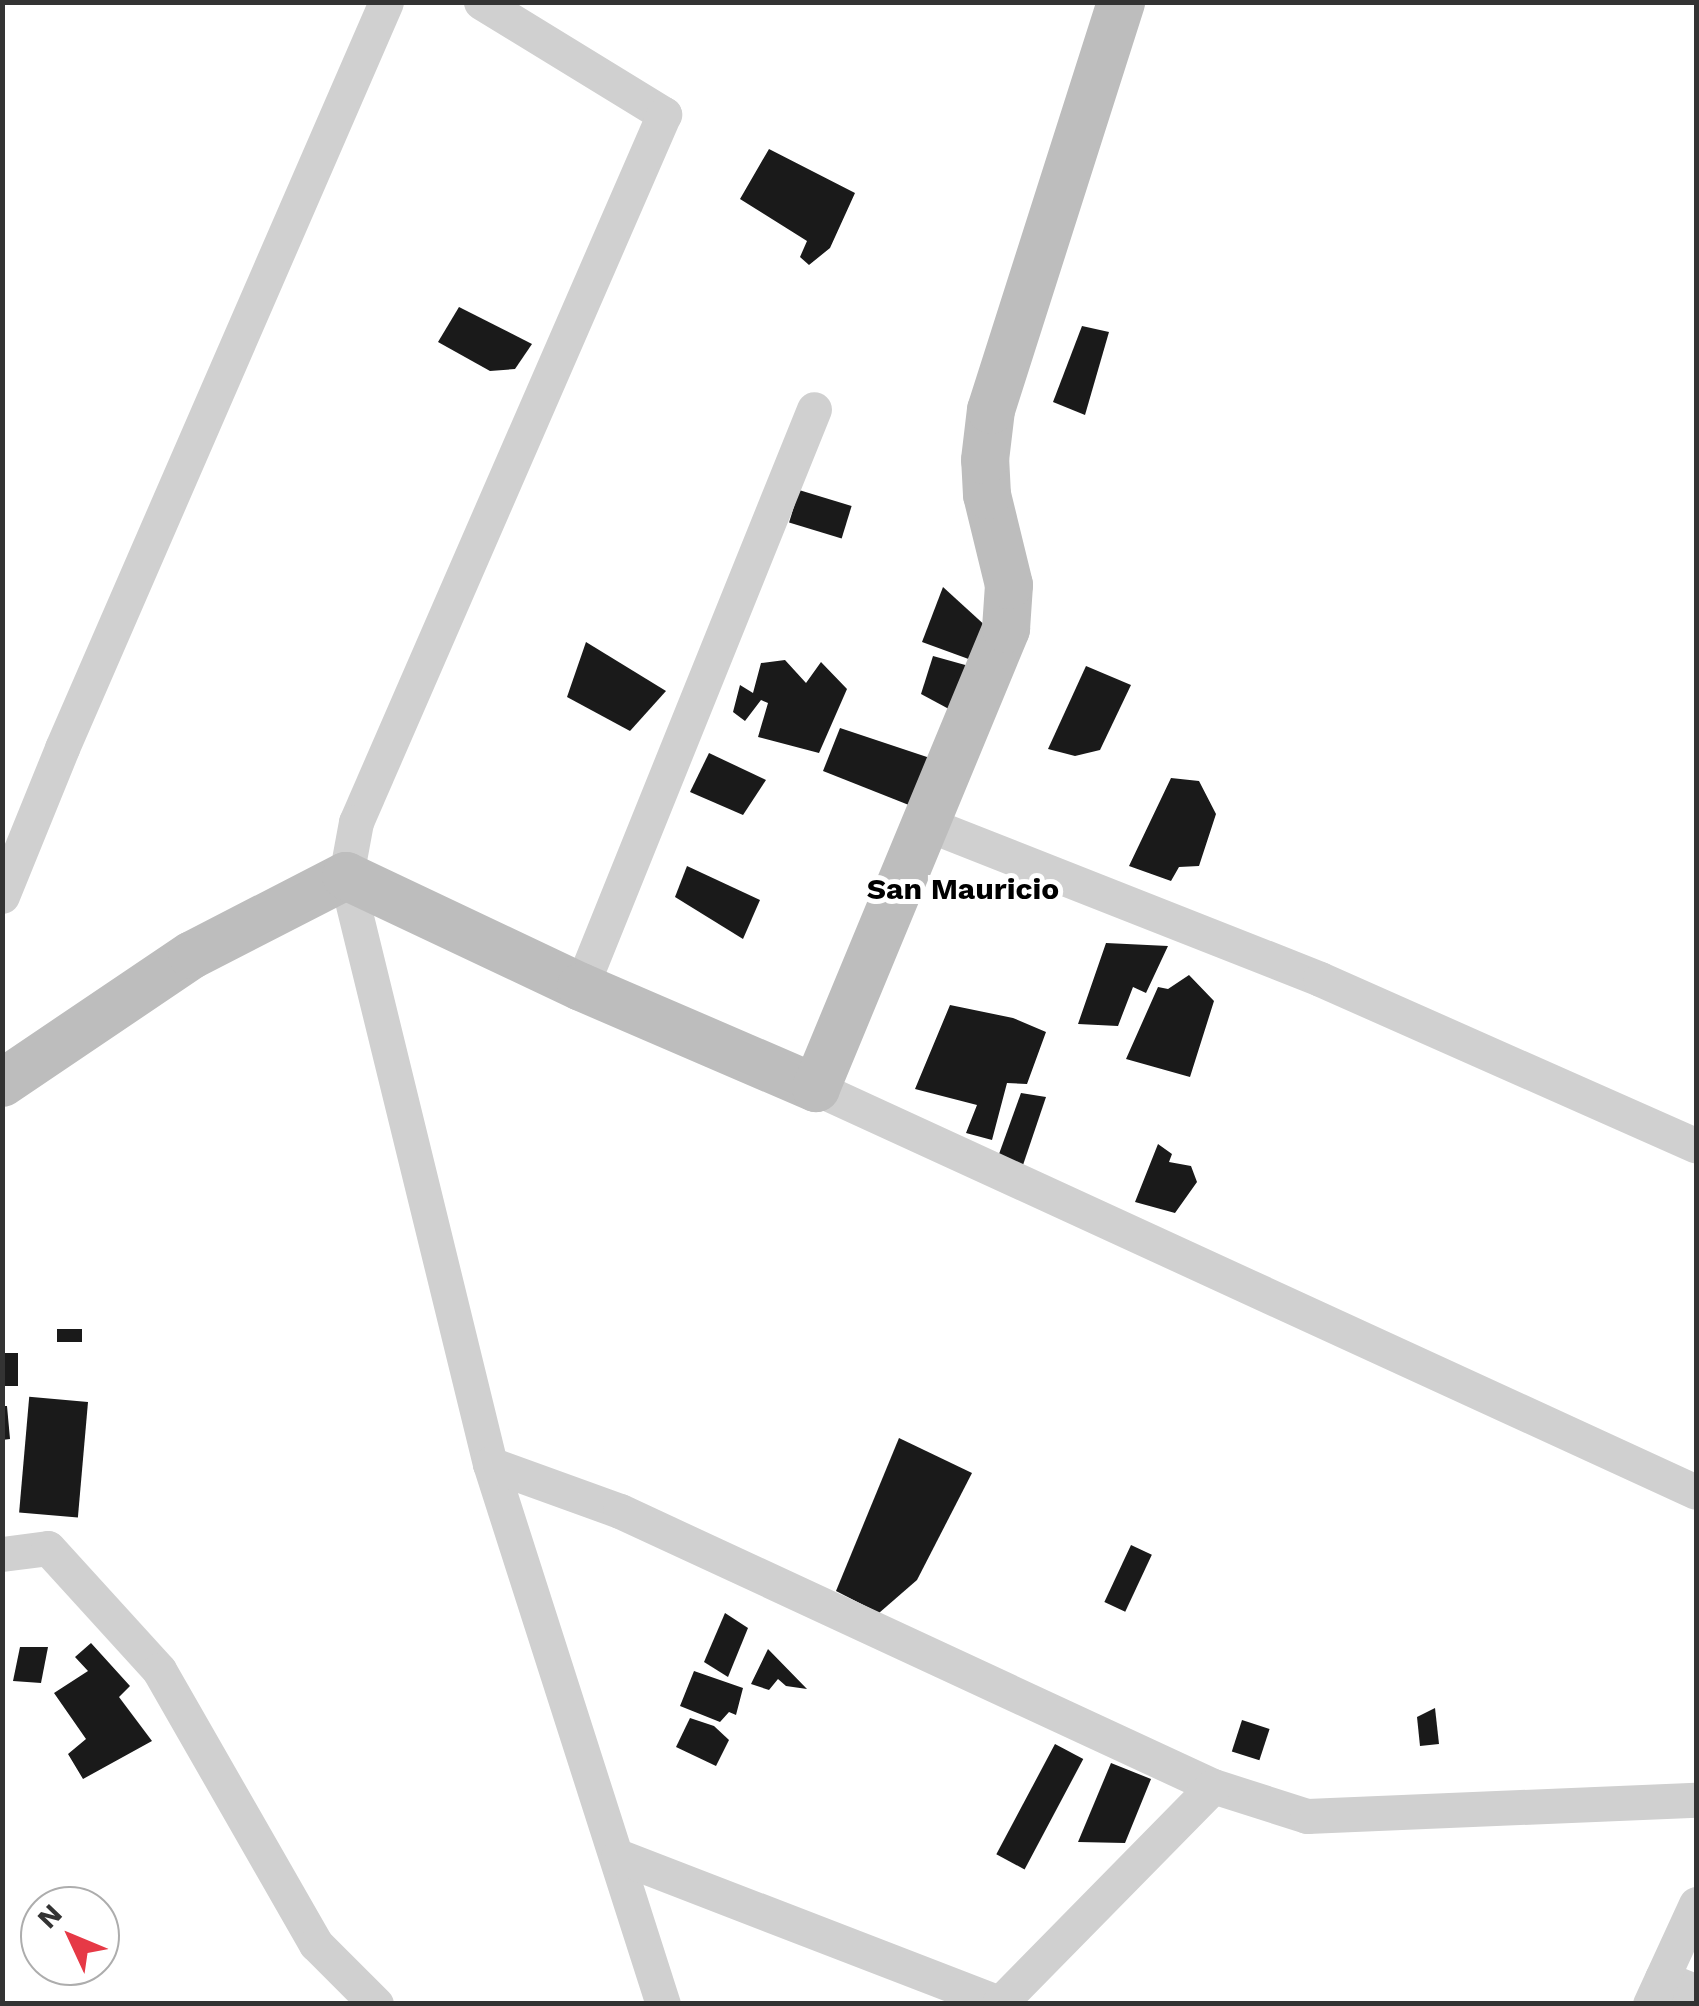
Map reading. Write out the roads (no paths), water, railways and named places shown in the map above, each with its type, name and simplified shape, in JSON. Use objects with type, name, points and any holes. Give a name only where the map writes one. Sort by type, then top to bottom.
[{"type":"street","points":[[2,896],[62,748],[386,2]]},
{"type":"street","points":[[481,2],[664,114],[356,822],[346,876],[490,1464],[663,2004]]},
{"type":"street","points":[[816,1088],[1006,629],[1010,585],[988,495],[985,460],[991,410],[1122,2]]},
{"type":"street","points":[[581,987],[814,409]]},
{"type":"street","points":[[927,824],[1320,979],[1696,1146]]},
{"type":"street","points":[[346,876],[581,987],[816,1088],[1696,1492]]},
{"type":"street","points":[[2,1083],[192,955],[346,876]]},
{"type":"street","points":[[490,1464],[620,1511],[1212,1786],[1307,1816],[1696,1800]]},
{"type":"street","points":[[2,1554],[48,1548],[159,1670],[316,1944],[376,2004]]},
{"type":"street","points":[[618,1856],[999,2003],[1212,1786]]},
{"type":"street","points":[[1696,1904],[1656,1991],[1696,1992]]},
{"type":"district","name":"San Mauricio","points":[[963,889]]}]
